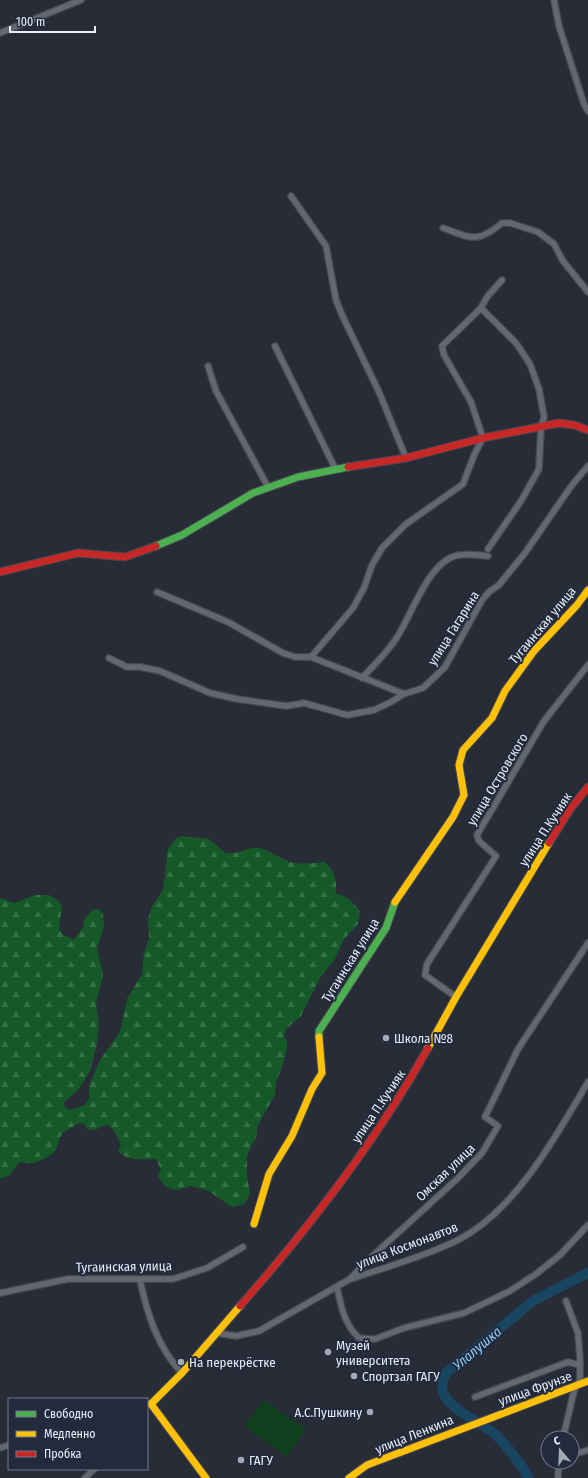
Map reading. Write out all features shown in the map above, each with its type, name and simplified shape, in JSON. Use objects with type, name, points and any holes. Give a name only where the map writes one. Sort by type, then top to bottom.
[{"type":"street","points":[[0,33],[81,0]]},
{"type":"street","points":[[554,0],[558,26],[584,104],[588,111]]},
{"type":"street","points":[[291,196],[326,246],[336,300],[379,392],[406,458]]},
{"type":"street","points":[[443,228],[470,238],[477,238],[493,230],[502,223],[510,223],[538,232],[554,244],[563,261],[588,292]]},
{"type":"street","points":[[311,657],[353,608],[364,588],[372,565],[382,548],[406,524],[463,484],[475,453],[483,438],[471,402],[444,355],[442,346],[481,308],[487,297],[502,280]]},
{"type":"street","points":[[481,308],[516,343],[530,364],[539,389],[544,417],[541,427],[539,469],[521,501],[488,549]]},
{"type":"street","points":[[275,346],[335,468]]},
{"type":"street","points":[[208,366],[216,391],[268,487]]},
{"type":"street","points":[[0,572],[78,553],[125,557],[139,554],[182,535],[230,506],[268,487],[335,468],[406,458],[483,438],[559,424],[574,424],[588,430]]},
{"type":"street","name":"улица Гагарина","points":[[109,658],[127,667],[140,667],[160,671],[210,692],[236,699],[286,706],[304,703],[347,715],[374,710],[404,694],[422,688],[445,667],[482,600],[488,592],[499,585],[525,553],[572,485],[588,466]]},
{"type":"street","points":[[362,678],[399,635],[419,595],[440,565],[454,556],[472,554],[488,556]]},
{"type":"street","name":"Тугаинская улица","points":[[254,1224],[269,1174],[292,1136],[312,1089],[322,1073],[318,1044],[319,1031],[386,928],[396,896],[414,877],[439,840],[464,795],[459,765],[463,750],[492,718],[505,691],[534,651],[577,606],[588,590]]},
{"type":"street","points":[[157,592],[228,622],[295,657],[311,657],[404,694]]},
{"type":"street","name":"улица Островского","points":[[456,997],[425,975],[427,964],[496,856],[479,841],[477,835],[544,722],[587,668]]},
{"type":"street","name":"улица П.Кучияк","points":[[149,1407],[265,1278],[349,1170],[414,1072],[456,997],[570,808],[588,787]]},
{"type":"street","name":"Омская улица","points":[[217,1333],[236,1336],[259,1331],[310,1300],[350,1279],[366,1261],[457,1179],[482,1153],[498,1126],[484,1117],[518,1049],[588,943]]},
{"type":"street","name":"улица Космонавтов","points":[[350,1279],[457,1240],[490,1218],[544,1157],[588,1082]]},
{"type":"street","points":[[336,1287],[344,1316],[350,1330],[359,1338],[375,1339],[404,1328],[464,1313],[510,1291],[536,1274],[560,1255],[588,1225]]},
{"type":"street","name":"Тугаинская улица","points":[[0,1293],[68,1279],[173,1279],[207,1268],[243,1248]]},
{"type":"street","points":[[140,1280],[143,1295],[157,1337],[170,1360],[182,1372]]},
{"type":"street","points":[[565,1430],[574,1391],[580,1380],[578,1334],[566,1301]]},
{"type":"street","points":[[475,1397],[568,1362],[579,1365]]},
{"type":"street","name":"улица Фрунзе","points":[[490,1417],[588,1381]]},
{"type":"street","points":[[149,1407],[206,1478]]},
{"type":"street","name":"улица Ленкина","points":[[349,1478],[367,1465],[490,1417]]},
{"type":"street","points":[[85,1478],[93,1470]]},
{"type":"green space","points":[[182,836],[209,839],[225,853],[235,853],[252,848],[259,848],[286,861],[294,863],[307,864],[325,862],[335,876],[336,893],[349,899],[360,911],[358,924],[344,939],[335,959],[321,976],[301,1016],[286,1029],[284,1036],[287,1042],[287,1048],[282,1068],[276,1081],[275,1095],[258,1125],[256,1139],[252,1144],[247,1157],[247,1177],[250,1192],[248,1199],[244,1204],[232,1207],[209,1191],[191,1186],[178,1190],[166,1187],[158,1177],[161,1170],[156,1159],[136,1159],[122,1155],[118,1151],[121,1145],[113,1129],[107,1125],[94,1130],[87,1129],[84,1124],[78,1123],[66,1130],[61,1135],[54,1152],[37,1162],[23,1162],[18,1164],[10,1175],[0,1179],[0,898],[14,903],[35,895],[49,895],[59,901],[62,907],[59,928],[62,934],[74,940],[83,927],[84,920],[92,910],[98,909],[103,914],[104,927],[97,947],[103,975],[96,1004],[99,1023],[97,1044],[90,1071],[79,1089],[64,1102],[65,1108],[72,1110],[85,1105],[89,1099],[89,1086],[100,1060],[120,1032],[127,999],[142,974],[144,953],[149,939],[148,919],[152,906],[163,890],[168,849],[176,838]]},
{"type":"green space","points":[[264,1400],[306,1429],[287,1457],[244,1426]]},
{"type":"waterway","name":"Улалушка","points":[[529,1478],[514,1455],[495,1434],[455,1408],[448,1401],[442,1386],[445,1374],[533,1301],[588,1273]]},
{"type":"traffic: fast","points":[[156,546],[182,535],[253,493],[298,477],[348,467]]},
{"type":"traffic: fast","points":[[319,1037],[319,1031],[386,928],[395,902]]},
{"type":"traffic: slow","points":[[395,902],[453,817],[464,795],[459,765],[463,750],[492,718],[505,691],[534,651],[577,605],[588,590]]},
{"type":"traffic: slow","points":[[428,1048],[456,997],[549,843]]},
{"type":"traffic: slow","points":[[254,1224],[269,1174],[292,1136],[312,1089],[322,1073],[319,1037]]},
{"type":"traffic: slow","points":[[206,1478],[151,1404],[182,1373],[240,1306]]},
{"type":"traffic: slow","points":[[349,1478],[367,1465],[588,1381]]},
{"type":"traffic: jam","points":[[348,467],[406,458],[483,438],[559,423],[574,425],[588,430]]},
{"type":"traffic: jam","points":[[0,572],[78,553],[125,557],[156,546]]},
{"type":"traffic: jam","points":[[549,843],[571,808],[588,787]]},
{"type":"traffic: jam","points":[[240,1306],[291,1246],[341,1182],[387,1115],[428,1048]]},
{"type":"place","name":"Школа №8","points":[[386,1038]]},
{"type":"place","name":"Музей университета","points":[[328,1352]]},
{"type":"place","name":"На перекрёстке","points":[[181,1362]]},
{"type":"place","name":"Спортзал ГАГУ","points":[[354,1376]]},
{"type":"place","name":"А.С.Пушкину","points":[[370,1412]]},
{"type":"place","name":"ГАГУ","points":[[241,1460]]}]
